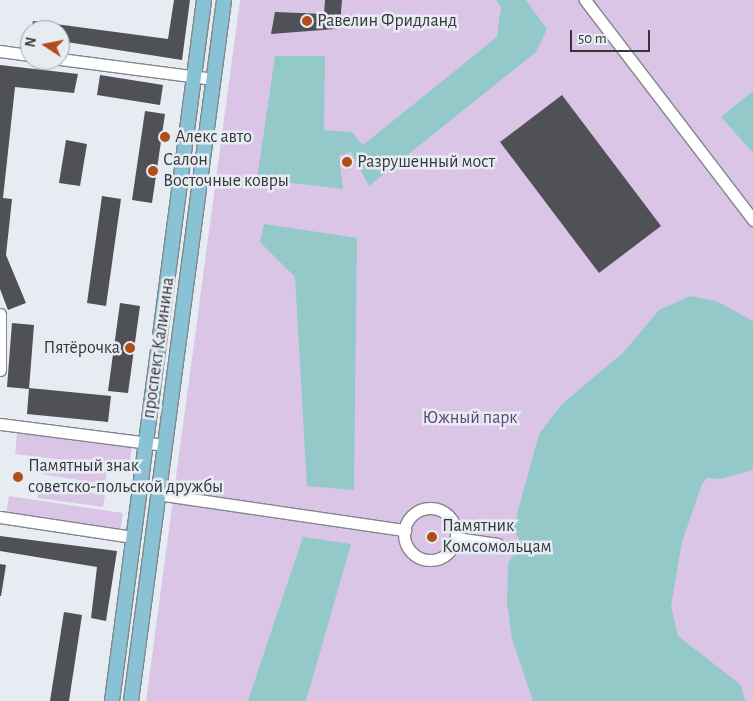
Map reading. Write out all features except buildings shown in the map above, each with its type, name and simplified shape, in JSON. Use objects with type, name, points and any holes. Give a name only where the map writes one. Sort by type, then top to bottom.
[{"type":"main road","name":"проспект Калинина","points":[[112,701],[204,0]]},
{"type":"main road","name":"проспект Калинина","points":[[131,701],[224,0]]},
{"type":"street","points":[[585,0],[753,220]]},
{"type":"street","points":[[0,51],[20,54]]},
{"type":"street","points":[[70,60],[214,79]]},
{"type":"street","points":[[0,314],[0,370]]},
{"type":"street","points":[[0,424],[165,445]]},
{"type":"street","points":[[157,494],[405,530]]},
{"type":"street","points":[[438,509],[454,523],[456,538],[446,555],[426,560],[409,549],[405,530],[416,512],[438,509]]},
{"type":"street","points":[[0,517],[133,537]]},
{"type":"street","points":[[456,538],[498,544]]},
{"type":"green space","name":"Южный парк","points":[[240,0],[753,0],[753,701],[146,701]]},
{"type":"green space","points":[[17,433],[132,448],[129,468],[15,454]]},
{"type":"green space","points":[[42,461],[107,471],[105,484],[41,474]]},
{"type":"green space","points":[[39,485],[105,495],[103,507],[38,498]]},
{"type":"green space","points":[[9,496],[123,513],[120,532],[6,515]]},
{"type":"shaded area","points":[[496,0],[526,0],[547,29],[536,52],[369,186],[351,152],[339,156],[343,189],[257,179],[275,56],[325,56],[324,130],[352,132],[363,145],[497,37],[501,7]]},
{"type":"shaded area","points":[[753,91],[753,153],[721,117]]},
{"type":"shaded area","points":[[264,224],[357,238],[354,490],[307,486],[295,277],[260,242]]},
{"type":"shaded area","points":[[690,296],[716,301],[753,321],[753,470],[720,479],[707,478],[702,484],[682,542],[671,606],[678,636],[741,685],[745,701],[533,701],[512,639],[507,603],[508,563],[519,547],[519,539],[513,529],[539,434],[562,404],[624,352],[659,310]]},
{"type":"shaded area","points":[[303,537],[351,544],[306,701],[248,701]]},
{"type":"place","name":"Равелин Фридланд","points":[[307,21]]},
{"type":"place","name":"Алекс авто","points":[[165,137]]},
{"type":"place","name":"Разрушенный мост","points":[[347,162]]},
{"type":"place","name":"Салон Восточные ковры","points":[[153,171]]},
{"type":"place","name":"Пятёрочка","points":[[130,348]]},
{"type":"place","name":"Памятный знак советско-польской дружбы","points":[[18,477]]},
{"type":"place","name":"Памятник Комсомольцам","points":[[432,537]]}]
